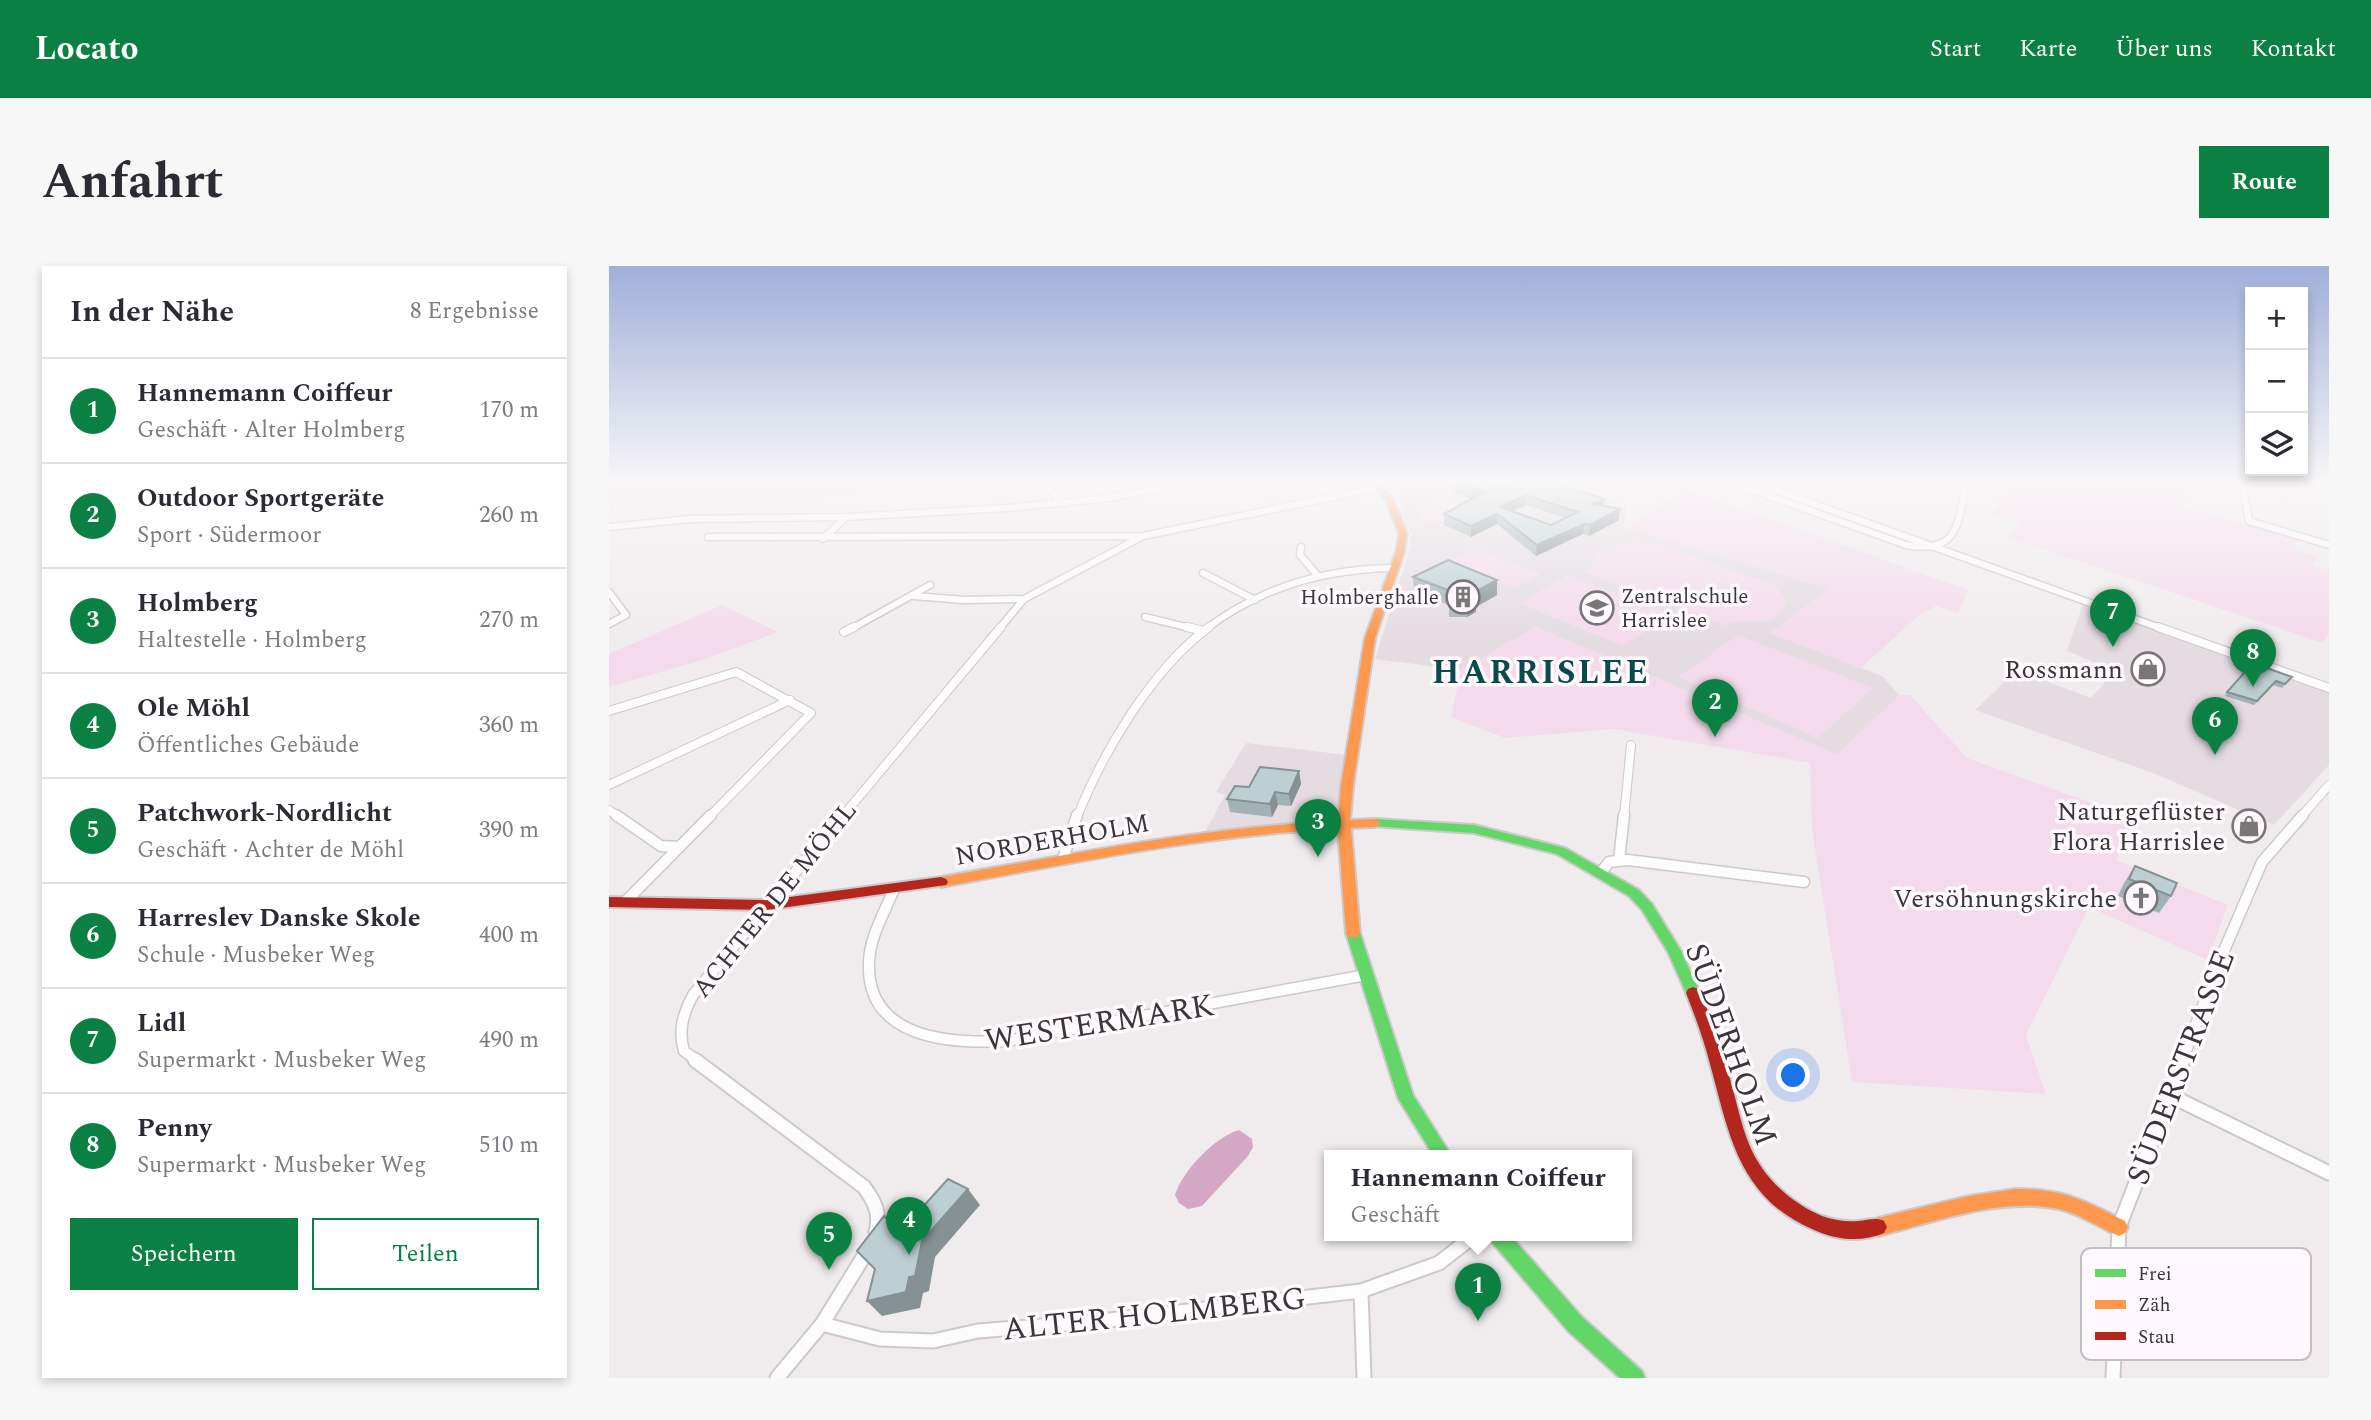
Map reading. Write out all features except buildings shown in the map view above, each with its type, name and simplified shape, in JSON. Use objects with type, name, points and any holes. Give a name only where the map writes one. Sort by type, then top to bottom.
[{"type":"street","points":[[823,539],[827,535]]},
{"type":"street","points":[[708,537],[823,539],[1148,535]]},
{"type":"street","points":[[1403,535],[1400,552],[1370,638],[1344,822],[1351,926],[1406,1098],[1440,1150]]},
{"type":"street","points":[[1878,535],[1920,550],[1940,548],[1953,535]]},
{"type":"street","points":[[1903,535],[2329,688]]},
{"type":"street","points":[[2295,535],[2329,545]]},
{"type":"street","name":"ACHTER DE MÖHL","points":[[823,1324],[868,1251],[879,1223],[879,1206],[864,1187],[833,1162],[690,1058],[680,1039],[680,1025],[693,995],[1024,599],[1143,536]]},
{"type":"street","points":[[1301,547],[1300,555],[1318,576]]},
{"type":"street","points":[[1063,859],[1080,808],[1129,723],[1170,663],[1204,631],[1255,600],[1318,576],[1354,568],[1393,568]]},
{"type":"street","points":[[1203,573],[1255,600]]},
{"type":"street","points":[[844,632],[930,585]]},
{"type":"street","points":[[609,592],[626,615],[609,624]]},
{"type":"street","points":[[914,596],[964,600],[1024,599]]},
{"type":"street","points":[[1145,617],[1204,631]]},
{"type":"street","points":[[609,711],[736,672],[809,711],[810,715],[625,902]]},
{"type":"street","points":[[609,785],[790,700]]},
{"type":"street","points":[[1619,860],[1631,745]]},
{"type":"street","name":"SÜDERSTRASSE","points":[[2118,1248],[2119,1227],[2262,862],[2329,785]]},
{"type":"street","points":[[609,810],[661,846],[678,847]]},
{"type":"street","name":"NORDERHOLM","points":[[609,902],[768,904],[894,889],[1197,838],[1344,822]]},
{"type":"street","name":"SÜDERHOLM","points":[[1344,822],[1487,832],[1548,846],[1603,870],[1639,897],[1660,925],[1683,970],[1720,1069],[1739,1151],[1755,1180],[1777,1202],[1829,1229],[1843,1231],[2006,1200],[2056,1200],[2119,1227]]},
{"type":"street","points":[[1603,870],[1609,862],[1619,860],[1804,883]]},
{"type":"street","name":"WESTERMARK","points":[[894,889],[869,956],[874,997],[897,1023],[914,1033],[933,1039],[977,1044],[1007,1041],[1366,975]]},
{"type":"street","points":[[2169,1095],[2329,1173]]},
{"type":"street","name":"ALTER HOLMBERG","points":[[823,1324],[880,1339],[933,1341],[978,1331],[1101,1321],[1361,1291],[1439,1263],[1467,1241]]},
{"type":"street","points":[[1503,1241],[1575,1324],[1635,1378]]},
{"type":"street","points":[[1361,1291],[1364,1378]]},
{"type":"street","points":[[777,1378],[823,1324]]},
{"type":"street","name":"SÜDERSTRASSE","points":[[2113,1378],[2114,1360]]},
{"type":"shaded area","name":"Zentralschule Harrislee","points":[[1411,535],[1650,535],[1829,589],[1770,633],[1882,676],[1899,695],[1838,755],[1536,627],[1461,670],[1375,659],[1411,545]]},
{"type":"shaded area","points":[[1651,535],[1814,535],[1968,590],[1958,613],[1936,606],[1918,616],[1861,668],[1770,633],[1828,589]]},
{"type":"shaded area","points":[[2290,535],[2298,537],[2295,550],[2318,556],[2312,566],[2329,570],[2329,632],[2323,643],[2007,537]]},
{"type":"shaded area","points":[[1638,542],[1660,545],[1765,581],[1777,587],[1787,602],[1775,618],[1726,625],[1583,572],[1593,566],[1591,559],[1601,551]]},
{"type":"shaded area","points":[[1476,548],[1541,574],[1514,589],[1449,562]]},
{"type":"shaded area","points":[[1568,575],[1671,614],[1623,646],[1518,603]]},
{"type":"shaded area","points":[[2084,601],[2329,690],[2329,765],[2274,825],[2153,773],[1975,710],[2017,670],[2091,698],[2115,671],[2067,651]]},
{"type":"shaded area","points":[[722,605],[778,632],[702,660],[609,687],[609,654]]},
{"type":"shaded area","points":[[1536,627],[1838,755],[1899,695],[1910,695],[1967,758],[2136,819],[2116,860],[2228,905],[2208,960],[2089,907],[2026,1035],[2046,1094],[1852,1082],[1812,830],[1810,763],[1613,729],[1505,738],[1451,717],[1461,670]]},
{"type":"shaded area","points":[[1738,635],[1873,688],[1818,738],[1679,677]]},
{"type":"shaded area","points":[[1246,743],[1347,755],[1337,819],[1205,832],[1225,795],[1216,792]]},
{"type":"shaded area","points":[[1239,1130],[1252,1139],[1253,1147],[1248,1156],[1202,1206],[1188,1209],[1179,1203],[1175,1195],[1192,1166],[1210,1147]]},
{"type":"traffic: fast","points":[[1375,823],[1474,829],[1561,851],[1634,893],[1647,907],[1674,951],[1693,993]]},
{"type":"traffic: fast","points":[[1353,933],[1406,1098],[1440,1150]]},
{"type":"traffic: fast","points":[[1503,1241],[1575,1324],[1635,1378]]},
{"type":"traffic: slow","points":[[1353,933],[1344,822],[1347,786],[1370,638],[1400,552],[1403,535]]},
{"type":"traffic: slow","points":[[941,882],[1169,842],[1273,828],[1375,823]]},
{"type":"traffic: slow","points":[[1878,1227],[1992,1200],[2016,1198],[2039,1198],[2068,1203],[2119,1227]]},
{"type":"traffic: jam","points":[[609,902],[767,905],[941,882]]},
{"type":"traffic: jam","points":[[1693,993],[1715,1053],[1738,1137],[1745,1155],[1766,1187],[1802,1215],[1821,1224],[1848,1230],[1878,1227]]},
{"type":"place","name":"Holmberghalle","points":[[1463,597]]},
{"type":"place","name":"Zentralschule Harrislee","points":[[1597,608]]},
{"type":"place","name":"Lidl","points":[[2113,647]]},
{"type":"place","name":"Rossmann","points":[[2148,669]]},
{"type":"place","name":"Penny","points":[[2253,687]]},
{"type":"place","name":"Outdoor Sportgeräte","points":[[1715,737]]},
{"type":"place","name":"Harreslev Danske Skole","points":[[2215,755]]},
{"type":"place","name":"Naturgeflüster Flora Harrislee","points":[[2249,826]]},
{"type":"place","name":"Holmberg","points":[[1318,857]]},
{"type":"place","name":"Versöhnungskirche","points":[[2141,898]]},
{"type":"place","name":"Ole Möhl","points":[[909,1255]]},
{"type":"place","name":"Patchwork-Nordlicht","points":[[829,1270]]},
{"type":"place","name":"Hannemann Coiffeur","points":[[1478,1321]]},
{"type":"district","name":"HARRISLEE","points":[[1541,671]]}]
